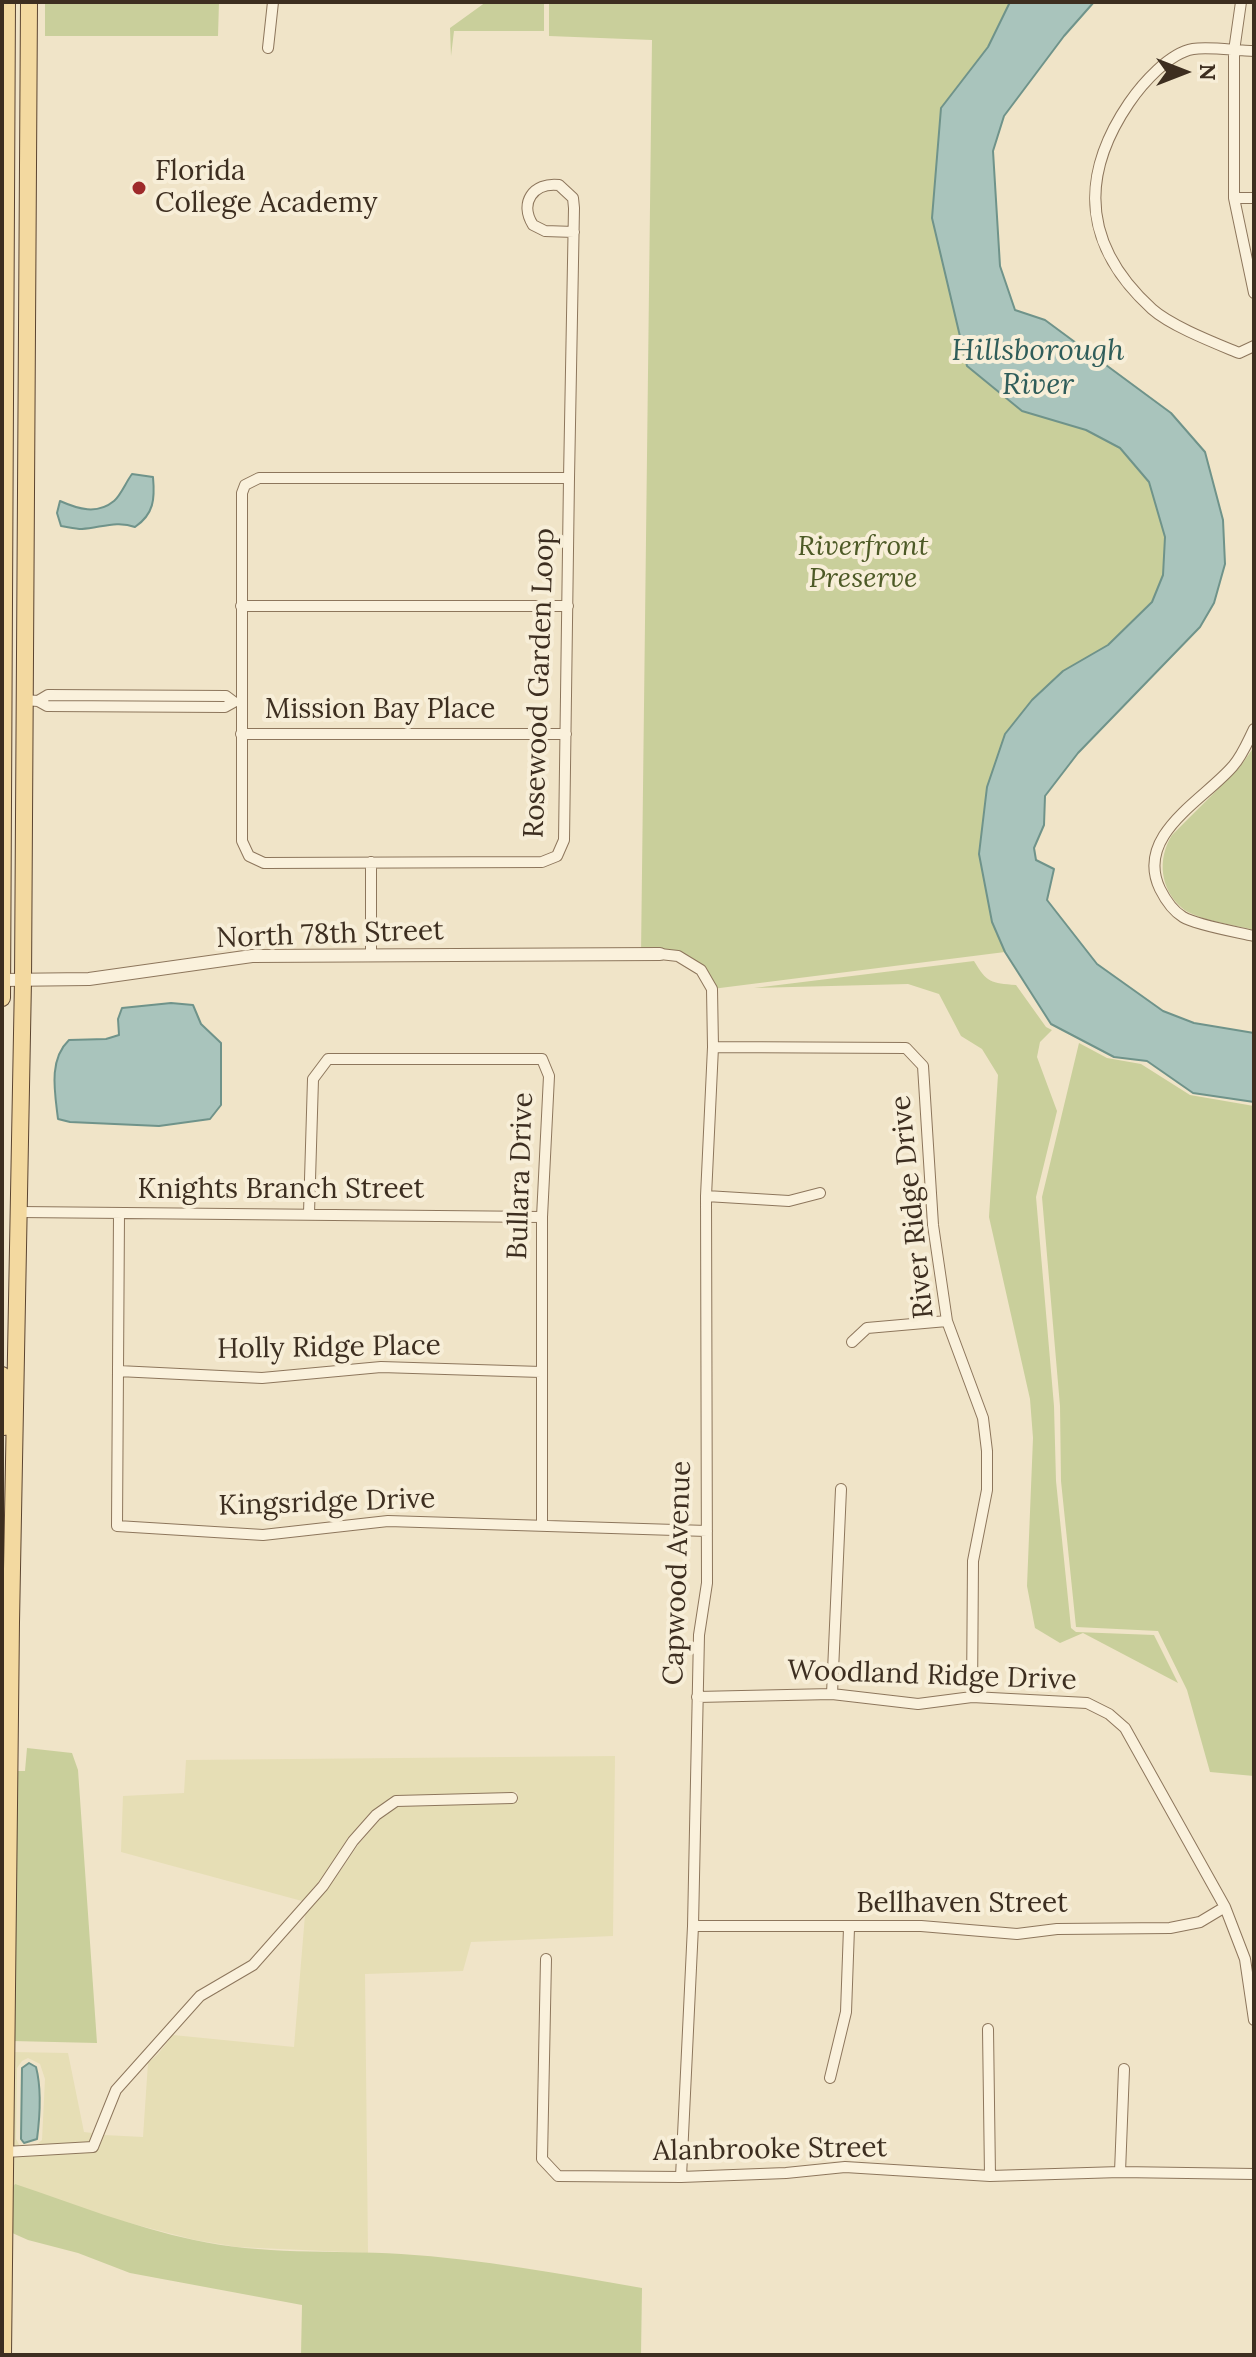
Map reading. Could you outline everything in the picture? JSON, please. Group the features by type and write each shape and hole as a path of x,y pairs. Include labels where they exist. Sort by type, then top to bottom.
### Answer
{"main road":[{"path":"2,998 7,2"},
{"path":"3,2355 6,1684 14,1488 31,701 27,291 29,2"},
{"path":"3,612 12,617 14,686 31,701"},
{"path":"2,1212 20,1212"},
{"path":"2,1375 5,1384 4,1451 14,1488"}],"street":[{"path":"268,48 273,2"},
{"path":"1241,2 1234,51 1234,198 1254,293"},
{"path":"1254,51 1192,49 1167,62 1140,87 1111,129 1100,158 1093,193 1100,237 1123,277 1154,311 1210,342 1239,353 1254,346"},
{"name":"Rosewood Garden Loop","path":"241,734 244,849 249,856 264,863 542,862 557,856 564,840 569,478 574,232 574,208 573,198 559,185 541,186 532,192 527,211 533,225 545,231 574,232"},
{"path":"1234,198 1254,198"},
{"path":"4,290 27,291"},
{"path":"241,734 237,702 242,493 251,480 569,478"},
{"path":"241,606 568,606"},
{"path":"31,701 47,706 157,701 225,707 237,702"},
{"path":"1254,729 1234,765 1177,818 1164,835 1155,856 1156,879 1165,899 1184,918 1254,936"},
{"name":"Mission Bay Place","path":"241,734 566,734"},
{"path":"371,862 371,955"},
{"name":"North 78th Street","path":"2,980 89,979 252,956 660,954"},
{"name":"Capwood Avenue","path":"660,954 678,956 701,970 712,989 713,1047 706,1196 707,1583 699,1635 693,1926 681,2177"},
{"name":"River Ridge Drive","path":"713,1047 906,1048 923,1066 933,1225 947,1321 983,1418 987,1451 987,1490 973,1561 972,1697"},
{"name":"Bullara Drive","path":"309,1213 313,1079 328,1059 542,1059 549,1076 542,1217 542,1526"},
{"path":"706,1196 789,1201 820,1193"},
{"name":"Knights Branch Street","path":"20,1212 542,1217"},
{"name":"Kingsridge Drive","path":"119,1214 117,1526 263,1535 388,1521 707,1531"},
{"path":"852,1342 867,1328 947,1321"},
{"name":"Holly Ridge Place","path":"118,1371 262,1378 381,1367 541,1372"},
{"path":"832,1694 841,1489"},
{"name":"Woodland Ridge Drive","path":"697,1697 832,1694 918,1704 972,1697 1087,1703 1109,1714 1125,1728 1225,1907 1245,1959 1254,2020"},
{"path":"5,2152 93,2147 116,2090 200,1996 253,1965 323,1886 353,1841 376,1815 396,1801 512,1798"},
{"name":"Bellhaven Street","path":"693,1926 921,1926 1017,1934 1057,1929 1170,1928 1200,1922 1225,1907"},
{"path":"830,2078 846,2012 849,1928"},
{"name":"Alanbrooke Street","path":"546,1959 542,2159 558,2176 681,2177 845,2167 990,2176 1120,2172 1254,2174"},
{"path":"988,2029 990,2176"},
{"path":"1120,2172 1124,2069"}],"shaded area":[{"path":"615,1756 613,1936 471,1942 463,1971 365,1974 368,2253 237,2247 195,2240 10,2192 11,2157 93,2152 99,2148 104,2135 143,2137 148,2063 173,2035 294,2047 305,1915 381,1818 398,1806 518,1802 517,1792 392,1797 372,1811 348,1838 302,1901 121,1852 123,1796 184,1793 186,1760"},
{"path":"12,2052 68,2053 84,2132 92,2133 89,2142 35,2146 42,2140 45,2079 40,2064 28,2058 17,2068 16,2139 20,2146 11,2146"}],"green space":[{"path":"45,2 219,2 218,36 45,36"},
{"path":"486,2 544,2 544,31 454,31 451,56 450,28"},
{"name":"Riverfront Preserve","path":"549,2 1010,2 988,47 941,108 932,218 1022,411 1086,430 1120,448 1149,482 1165,537 1163,575 1152,601 1108,645 1063,671 1032,700 1005,735 992,922 1005,952 712,989 698,970 682,960 641,954 652,40 549,36"},
{"path":"1254,747 1254,930 1206,919 1182,908 1165,883 1163,864 1172,835 1239,768"},
{"path":"974,961 990,980 1016,985 1046,1027 1052,1030 1040,1042 1037,1057 1057,1111 1036,1197 1054,1406 1056,1481 1071,1628 1076,1632 1154,1635 1178,1683 1083,1633 1060,1643 1035,1628 1027,1586 1033,1438 1030,1399 989,1217 998,1075 982,1049 961,1036 939,994 908,984 754,988"},
{"path":"1079,1043 1107,1058 1141,1064 1190,1095 1254,1106 1254,1776 1210,1772 1187,1690 1158,1631 1076,1627 1061,1481 1060,1406 1042,1197"},
{"path":"27,1748 72,1753 78,1770 97,2043 12,2041 15,1771 25,1771"},
{"path":"15,2184 149,2229 219,2245 461,2259 642,2288 641,2355 301,2355 302,2305 130,2273 10,2232 10,2192"}],"water":[{"name":"Hillsborough River","path":"1010,2 1094,2 1064,36 1004,116 993,151 1000,266 1015,310 1045,320 1171,413 1205,452 1223,520 1225,564 1214,603 1200,627 1078,753 1045,796 1044,825 1034,848 1036,860 1054,869 1047,900 1097,964 1163,1011 1194,1023 1254,1033 1254,1102 1193,1093 1147,1061 1114,1057 1051,1024 1005,952 992,922 979,854 987,787 1005,734 1032,700 1063,671 1108,645 1152,602 1163,575 1165,537 1149,482 1120,448 1086,430 1022,411 967,366 932,218 941,108 988,47"},
{"path":"132,474 153,477 154,485 150,511 135,527 115,524 82,529 61,526 57,513 60,501 81,508 101,508 117,498"},
{"path":"171,1003 193,1005 201,1024 221,1043 221,1105 210,1119 159,1126 58,1119 56,1067 62,1048 69,1040 106,1039 119,1035 118,1019 122,1008"},
{"path":"29,2063 36,2067 40,2112 37,2139 24,2143 21,2139 22,2068"}],"place":[{"name":"Florida College Academy","path":"139,188"}]}
